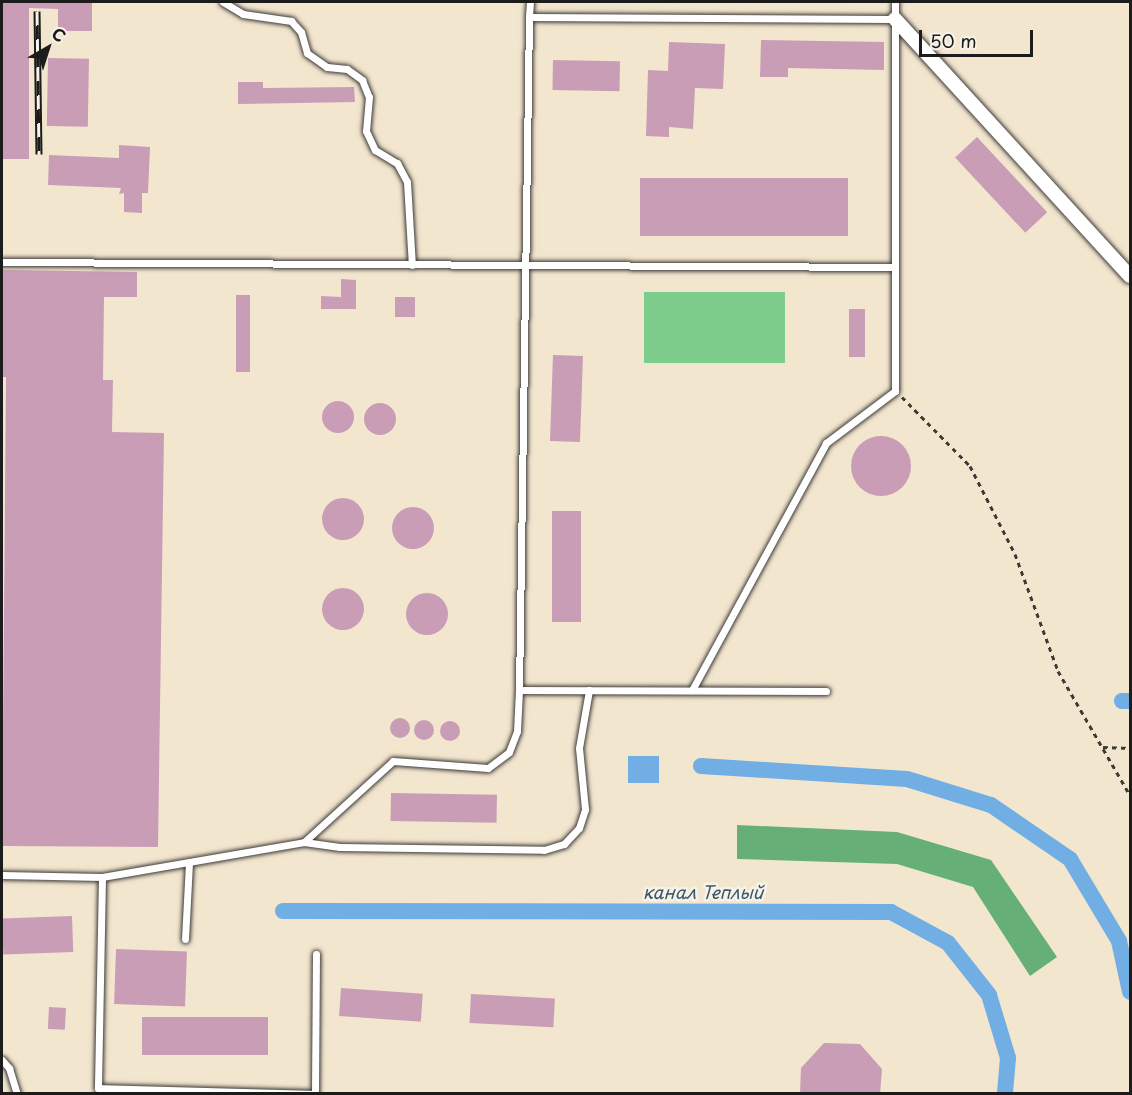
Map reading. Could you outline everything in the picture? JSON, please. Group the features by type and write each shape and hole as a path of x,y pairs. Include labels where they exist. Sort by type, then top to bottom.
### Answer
{"street":[{"path":"895,19 1131,276"}],"lane":[{"path":"223,2 243,14 291,21 301,32 307,53 327,67 347,69 362,80 369,97 366,131 375,150 398,163 407,182 412,265"},
{"path":"304,842 393,761 488,768 509,752 517,731 530,2"},
{"path":"692,690 826,443 895,391 895,2"},
{"path":"529,17 895,19"},
{"path":"2,262 895,267"},
{"path":"519,690 826,691"},
{"path":"2,875 102,877 304,842 340,847 544,850 564,844 579,828 585,808 579,748 589,690"},
{"path":"184,939 189,862"},
{"path":"102,877 98,1088 314,1094 316,954"},
{"path":"2,1060 9,1068 17,1094"}],"path":[{"path":"895,391 970,466 1015,554 1058,671 1131,795"},
{"path":"1103,747 1131,748"}],"green space":[{"path":"644,292 785,292 785,363 644,363"},
{"path":"737,825 897,832 991,860 1057,957 1030,976 973,887 897,864 737,859"}],"water":[{"path":"628,756 659,756 659,783 628,783"}],"building":[{"path":"2,2 92,2 92,31 58,31 58,9 29,8 29,159 2,159"},
{"path":"761,40 884,42 884,70 788,68 788,77 760,77"},
{"path":"669,42 725,44 723,89 695,88 693,129 669,127 669,137 646,136 648,70 668,71"},
{"path":"48,58 89,59 88,127 47,126"},
{"path":"553,60 620,61 619,91 552,90"},
{"path":"238,82 263,82 263,88 354,87 355,102 238,104"},
{"path":"977,137 1047,212 1025,233 955,157"},
{"path":"119,145 150,147 148,193 142,193 142,213 124,212 124,193 119,194 121,188 48,185 49,155 119,158"},
{"path":"640,178 848,178 848,236 640,236"},
{"path":"2,270 137,272 137,297 104,297 103,380 113,380 112,432 164,433 158,847 2,846 6,377 2,377"},
{"path":"341,279 356,280 356,309 321,309 321,296 341,297"},
{"path":"236,295 250,295 250,372 236,372"},
{"path":"395,297 415,297 415,317 395,317"},
{"path":"849,309 865,309 865,357 849,357"},
{"path":"553,355 583,356 580,442 550,441"},
{"path":"338,401 350,405 354,417 350,429 338,433 326,429 322,417 326,405"},
{"path":"380,403 392,407 396,419 392,431 380,435 368,431 364,419 368,407"},
{"path":"875,436 887,436 903,444 909,454 911,466 909,478 903,488 887,496 875,496 859,488 851,472 851,460 859,444"},
{"path":"343,498 358,504 364,519 358,534 343,540 328,534 322,519 328,504"},
{"path":"413,507 428,513 434,528 428,543 413,549 398,543 392,528 398,513"},
{"path":"552,511 581,511 581,622 552,622"},
{"path":"343,588 358,594 364,609 358,624 343,630 328,624 322,609 328,594"},
{"path":"427,593 442,599 448,614 442,629 427,635 412,629 406,614 412,599"},
{"path":"400,718 407,721 410,728 407,735 400,738 393,735 390,728 393,721"},
{"path":"424,720 431,723 434,730 431,737 424,740 417,737 414,730 417,723"},
{"path":"450,721 457,724 460,731 457,738 450,741 443,738 440,731 443,724"},
{"path":"391,793 497,795 496,823 391,821"},
{"path":"72,916 73,952 3,954 2,918"},
{"path":"116,949 187,951 185,1006 114,1004"},
{"path":"341,988 423,994 421,1022 339,1016"},
{"path":"471,994 555,998 553,1027 469,1023"},
{"path":"49,1007 66,1008 65,1030 48,1029"},
{"path":"142,1017 268,1017 268,1055 142,1055"},
{"path":"824,1043 860,1044 882,1069 880,1094 800,1094 801,1068"}],"waterway":[{"path":"1122,701 1130,701"},
{"name":"канал Теплый","path":"701,766 907,779 991,805 1070,859 1119,941 1130,992"},
{"name":"канал Теплый","path":"283,911 891,912 948,943 989,995 1008,1058 1005,1094"}],"railway":[{"path":"37,11 39,154"}]}
